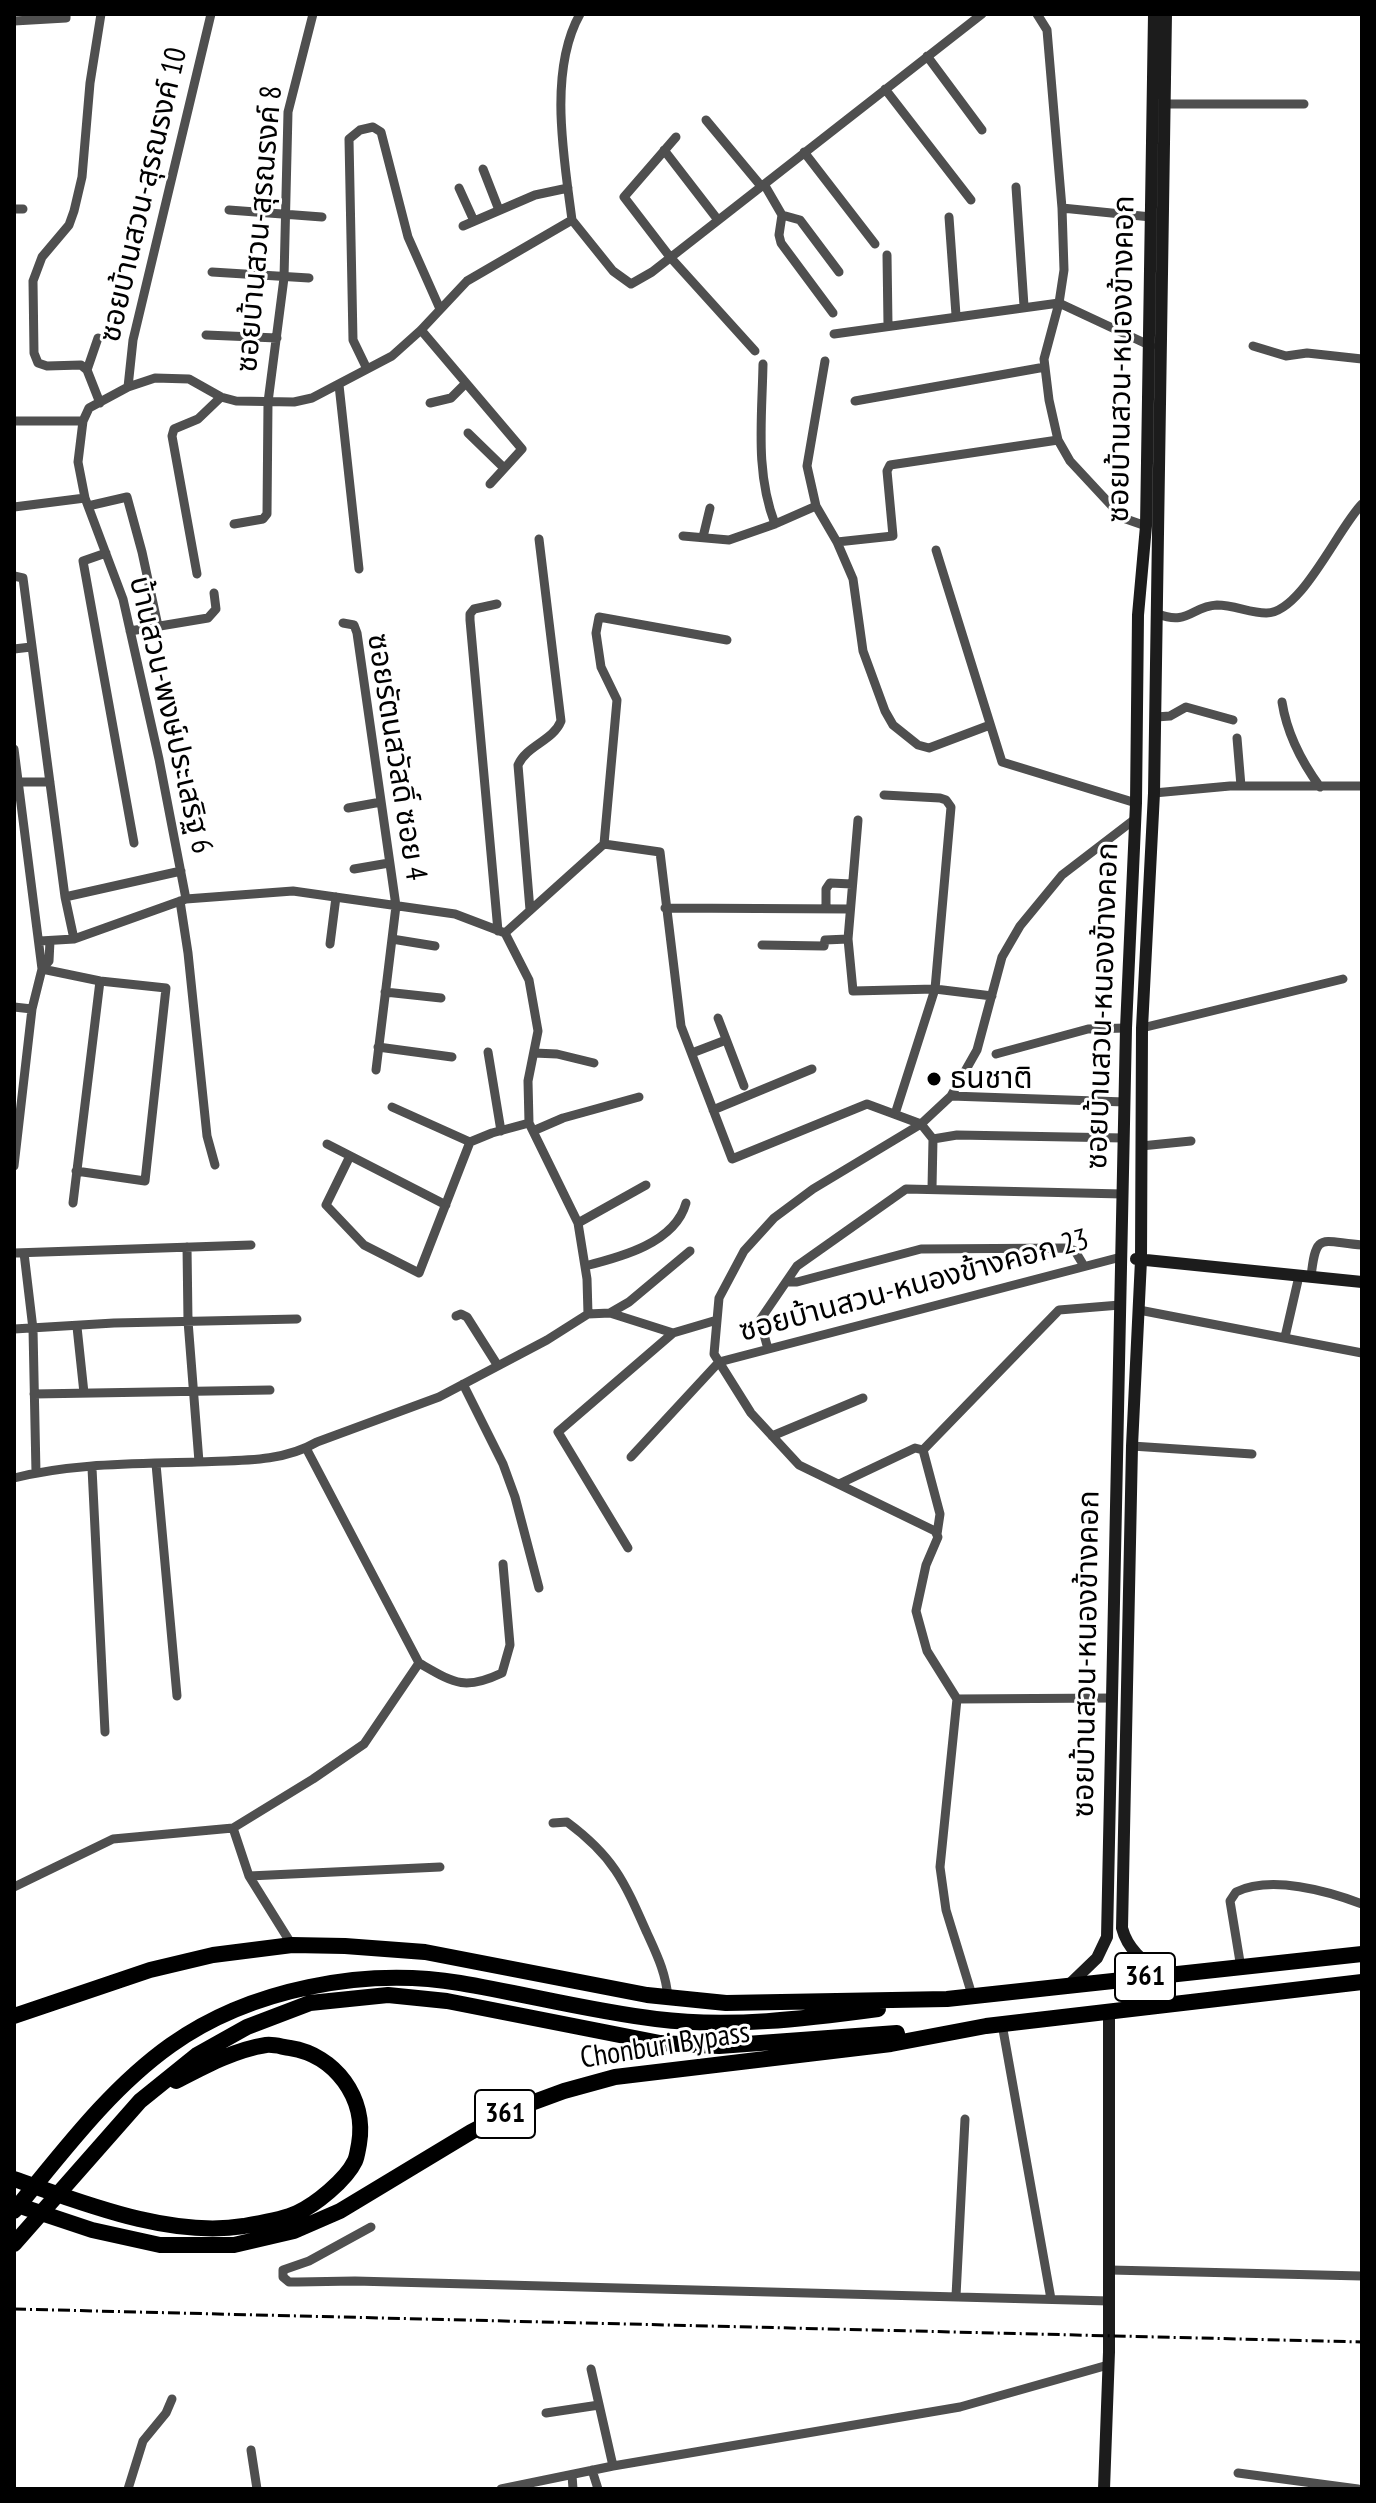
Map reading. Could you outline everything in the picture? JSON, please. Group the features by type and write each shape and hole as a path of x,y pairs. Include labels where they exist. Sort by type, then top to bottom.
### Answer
{"highway":[{"name":"Chonburi Bypass","path":"14,2016 150,1970 213,1955 292,1945 425,1952 668,1998 726,2003 947,1999 1362,1954"},
{"path":"14,2211 77,2135 124,2085 172,2044 234,2010 305,1986 379,1979 456,1982 609,2012 704,2023 794,2020 947,1999"},
{"name":"Chonburi Bypass","path":"14,2204 92,2230 160,2245 234,2245 294,2231 340,2211 515,2109 615,2077 891,2044 994,2025 1362,1982"},
{"path":"14,2244 140,2101 197,2055 247,2027 310,2003 388,1995 447,2001 675,2044 719,2046 994,2025"},
{"path":"14,2179 135,2218 187,2227 241,2226 297,2213 333,2189 355,2161 362,2126 354,2094 335,2068 307,2050 269,2044 232,2054 140,2101"}],"main road":[{"name":"ซอยบ้านสวน-หนองข้างคอก","path":"1154,14 1151,217 1156,347 1158,614 1154,793 1142,1028 1141,1260 1132,1446 1122,1928 1125,1939 1138,1957 1164,1976"},
{"name":"ซอยบ้านสวน-หนองข้างคอก","path":"1069,1985 1097,1958 1107,1937 1126,1028 1136,803 1138,615 1156,347 1166,14"},
{"path":"1136,701 1155,710"},
{"path":"1121,1257 1362,1282"},
{"path":"1104,2489 1110,2270 1109,2011"}],"street":[{"path":"14,21 66,18 66,14"},
{"path":"100,403 87,370 81,365 47,366 38,363 34,353 32,296 33,281 42,257 72,219 82,177 90,83 101,14"},
{"name":"ซอยบ้านสวน-สุรณรงค์ 10","path":"128,387 133,340 211,14"},
{"name":"ซอยบ้านสวน-สุรณรงค์ 8","path":"234,524 263,519 267,514 268,402 284,278 288,112 313,14"},
{"path":"580,14 561,79 572,220 613,271 631,284 982,14"},
{"path":"1037,14 1047,30 1064,270 1044,359 1049,400 1058,440 1079,472 1123,518 1146,526"},
{"path":"927,56 982,130"},
{"path":"885,89 971,200"},
{"path":"1164,104 1304,104"},
{"path":"706,120 763,185 782,215 781,243 833,313"},
{"path":"367,369 353,340 349,139 360,130 373,127 381,132 408,237 440,309"},
{"path":"676,137 624,197 670,257 755,351"},
{"path":"664,150 718,220"},
{"path":"804,152 875,244"},
{"path":"483,169 499,210"},
{"path":"1016,187 1024,306"},
{"path":"459,188 474,221"},
{"path":"463,226 535,195 568,188"},
{"path":"1062,208 1151,217"},
{"path":"229,210 322,217"},
{"path":"782,215 800,220 839,272"},
{"path":"949,217 956,315"},
{"path":"14,421 83,421 89,408 128,387 155,378 189,379 221,397 236,401 294,402 339,385 392,356 467,281 572,220"},
{"path":"887,255 888,325"},
{"path":"212,272 309,278"},
{"path":"834,334 1059,303 1156,347"},
{"path":"421,330 522,449 490,484"},
{"path":"206,335 277,338"},
{"path":"87,370 98,338"},
{"path":"1253,346 1286,356 1307,353 1362,359"},
{"path":"825,361 807,466 816,506 837,542 853,579 863,651 885,711 893,725 918,745 929,748 990,725"},
{"path":"763,364 761,474 775,524"},
{"path":"855,401 1045,367"},
{"path":"430,403 451,398 466,383"},
{"path":"339,385 359,569"},
{"path":"197,574 172,436 174,429 198,419 221,397"},
{"name":"บ้านสวน-พงษ์ประเสริฐ 6","path":"83,421 78,462 86,502 123,599 181,871 207,1136 215,1165"},
{"path":"468,433 504,468"},
{"path":"837,542 893,536 887,471 890,465 1058,440"},
{"path":"14,507 127,497 158,626"},
{"path":"1158,614 1169,618 1187,617 1214,605 1267,614 1281,610 1302,591 1343,527 1362,504"},
{"path":"683,536 729,540 816,506"},
{"path":"703,537 710,508"},
{"path":"530,910 518,765 531,749 556,731 561,721 539,539"},
{"path":"936,550 999,756 1005,763 1136,803"},
{"path":"106,553 83,561 134,843"},
{"path":"14,576 23,578 65,897 74,939"},
{"path":"130,631 208,618 216,609 214,593"},
{"path":"497,604 474,609 470,614 472,661 501,932 529,980 538,1031 528,1081 531,1127 578,1223 588,1314"},
{"path":"501,932 604,844 617,700 601,667 596,633 599,617 602,615 727,640"},
{"name":"ซอยรัตนสวัสดิ์ ซอย 4","path":"343,623 354,625 357,633 396,906 376,1070"},
{"path":"14,649 31,647"},
{"path":"1282,702 1291,737 1305,767 1320,787"},
{"path":"1155,710 1170,716 1186,707 1233,720"},
{"path":"1237,738 1241,786"},
{"path":"14,749 45,941 38,960 42,969 32,1009 14,1166"},
{"path":"18,782 50,782"},
{"path":"1154,793 1241,786 1362,786"},
{"path":"884,795 940,798 949,802 951,807 935,989 895,1114"},
{"path":"348,808 381,802"},
{"path":"933,1531 799,1465 772,1436 751,1413 714,1354 719,1298 744,1251 774,1218 813,1189 921,1124 951,1096 977,1050 1002,957 1020,926 1062,875 1135,819"},
{"path":"858,820 848,939 853,991 935,989 992,996"},
{"path":"604,844 660,852 681,1026 732,1159 867,1104 921,1124 933,1139 932,1188"},
{"path":"354,869 389,863"},
{"path":"65,897 181,871"},
{"path":"826,909 826,889 830,883 852,884"},
{"path":"45,941 74,939 183,900 293,891 455,914 501,932"},
{"path":"330,944 336,897"},
{"path":"665,908 850,909"},
{"path":"392,939 435,946"},
{"path":"762,945 824,946 825,940 848,939"},
{"path":"42,969 100,981 166,988 145,1181 76,1171"},
{"path":"1142,1028 1343,979"},
{"path":"73,1203 100,981"},
{"path":"385,992 441,998"},
{"path":"14,1007 32,1009"},
{"path":"718,1018 744,1086"},
{"path":"996,1054 1088,1029 1126,1028"},
{"path":"692,1053 726,1040"},
{"path":"378,1047 452,1057"},
{"path":"488,1052 501,1131"},
{"path":"534,1053 557,1054 594,1063"},
{"path":"713,1110 812,1069"},
{"path":"951,1096 1125,1102"},
{"path":"392,1107 470,1142 501,1131 531,1127 639,1097"},
{"path":"933,1139 957,1135 1124,1138"},
{"path":"1141,1146 1191,1141"},
{"path":"350,1156 326,1205 364,1245 419,1273 470,1142"},
{"path":"327,1144 446,1205"},
{"path":"578,1223 646,1185"},
{"path":"768,1349 760,1320 797,1266 906,1189 1123,1194"},
{"path":"585,1266 616,1258 659,1237 683,1215 686,1203"},
{"path":"1285,1337 1319,1243 1328,1241 1362,1245"},
{"path":"36,1473 33,1329 19,1253 251,1245"},
{"path":"187,1247 188,1321 199,1462"},
{"path":"786,1282 797,1282 921,1249 1068,1248 1075,1251 1084,1266"},
{"path":"610,1313 629,1302 690,1251"},
{"name":"ซอยบ้านสวน-หนองข้างคอก 23","path":"719,1362 1121,1257"},
{"path":"923,1450 1059,1310 1120,1305"},
{"path":"1139,1310 1362,1353"},
{"path":"14,1478 92,1468 261,1459 300,1452 317,1442 439,1397 547,1340 588,1314 610,1313 673,1333"},
{"path":"456,1316 461,1314 467,1317 498,1366"},
{"path":"14,1329 297,1319"},
{"path":"628,1548 558,1432 673,1333 717,1320"},
{"path":"77,1327 84,1393"},
{"path":"631,1457 719,1362"},
{"path":"463,1384 511,1486 539,1588"},
{"path":"34,1394 270,1390"},
{"path":"772,1436 863,1398"},
{"path":"1132,1446 1252,1454"},
{"path":"306,1448 419,1663 452,1682 481,1683 502,1673 510,1645 503,1564"},
{"path":"839,1484 915,1448 923,1450"},
{"path":"923,1450 940,1514 933,1531 937,1545 926,1565 916,1611 927,1651 957,1699 940,1867 946,1910 972,1995"},
{"path":"156,1464 177,1696"},
{"path":"92,1468 105,1732"},
{"path":"14,1887 113,1839 233,1828 364,1744 419,1663"},
{"path":"957,1699 1112,1698"},
{"path":"553,1823 567,1822 594,1844 615,1867 634,1898 659,1957 668,1998"},
{"path":"233,1828 249,1876 292,1945"},
{"path":"249,1876 440,1867"},
{"path":"1241,1968 1230,1901 1236,1892 1264,1885 1328,1891 1362,1904"},
{"path":"994,2025 1051,2299"},
{"path":"956,2296 965,2119"},
{"path":"371,2227 309,2261 283,2270 283,2277 289,2282 355,2281 1109,2301"},
{"path":"1110,2270 1362,2276"},
{"path":"501,2489 613,2466 960,2407 1108,2365"},
{"path":"591,2369 613,2466"},
{"path":"128,2489 143,2441 166,2413 172,2399"},
{"path":"546,2413 599,2405"},
{"path":"251,2450 257,2489"},
{"path":"592,2470 598,2489"},
{"path":"1238,2473 1358,2489 1362,2479"},
{"path":"572,2475 573,2489"}],"railway":[{"path":"14,2309 1362,2342"}],"place":[{"name":"ธนชาติ","path":"934,1079"}]}
